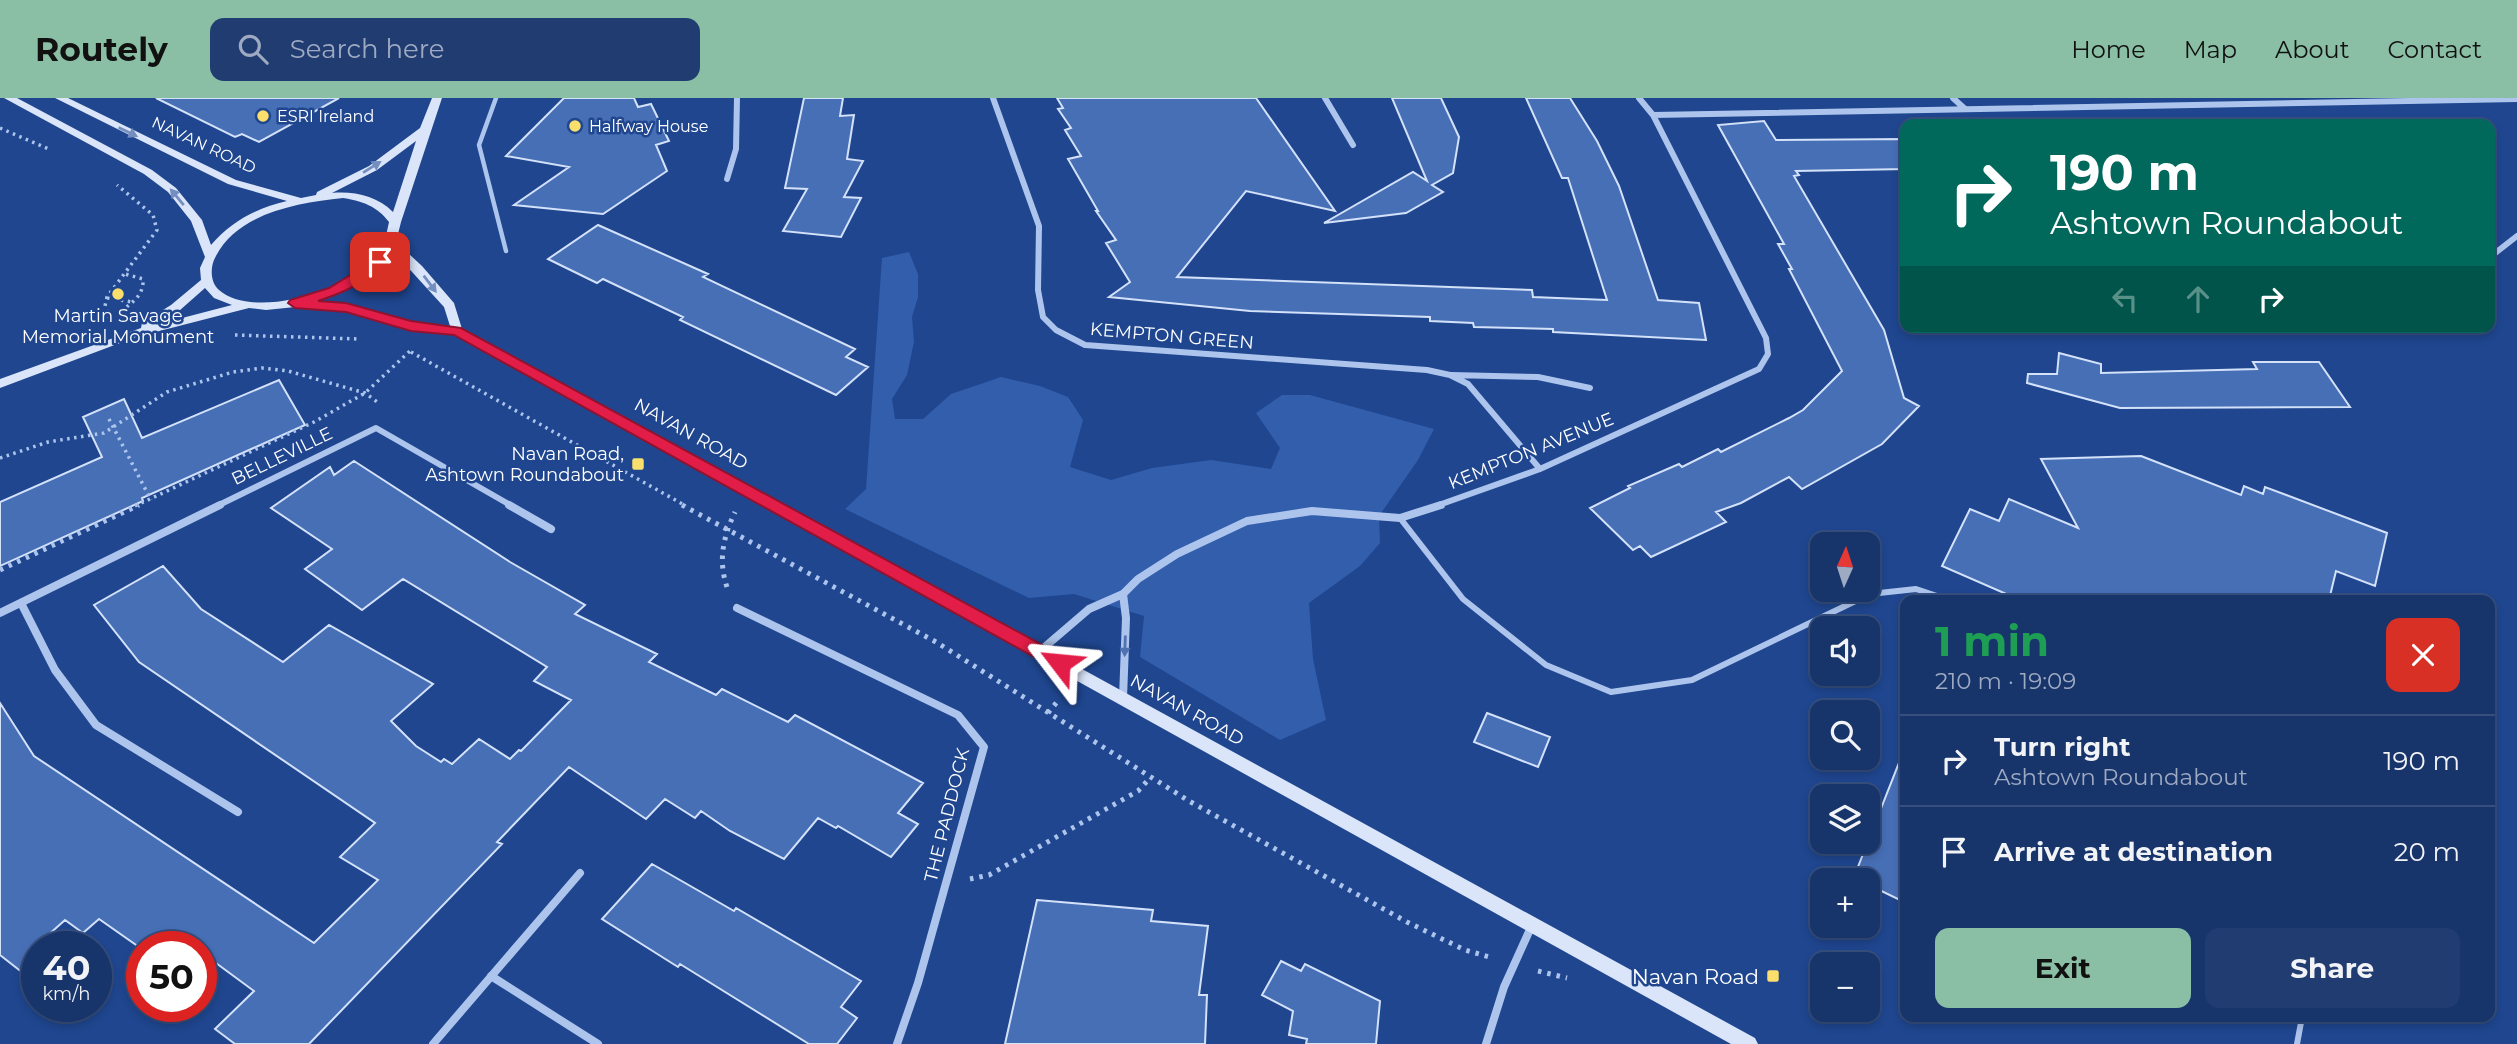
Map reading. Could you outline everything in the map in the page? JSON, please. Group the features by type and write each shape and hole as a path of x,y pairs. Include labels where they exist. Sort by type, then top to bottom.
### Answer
{"main road":[{"path":"9,98 148,172 172,190 196,220 209,256"},
{"name":"NAVAN ROAD","path":"60,98 232,182 298,200"},
{"path":"0,384 133,334 249,306 295,303 334,291 362,276 380,262 392,244 395,222 437,98"},
{"path":"316,197 373,167 424,130"},
{"path":"249,306 222,298 206,281 205,270 209,256 231,232 246,221 298,200 343,195 375,201 386,208 395,222"},
{"path":"392,244 450,306 457,331"},
{"path":"133,334 175,308 206,281"},
{"name":"NAVAN ROAD","path":"295,303 346,307 411,326 457,331 1749,1044"}],"street":[{"path":"727,179 736,159 737,98"},
{"name":"KEMPTON GREEN","path":"993,98 1040,226 1038,290 1043,317 1056,330 1085,345 1427,370 1450,375 1522,373 1562,379 1590,388"},
{"path":"1325,98 1353,145"},
{"name":"KEMPTON AVENUE","path":"1040,651 1089,609 1123,594 1138,579 1177,554 1247,521 1312,511 1400,517 1540,469 1759,369 1768,354 1766,338 1653,115 1639,98"},
{"path":"1953,98 1964,108"},
{"path":"2278,98 2286,104"},
{"path":"1653,115 2517,99"},
{"path":"2495,253 2517,236"},
{"name":"KEMPTON GREEN","path":"1450,375 1468,384 1540,469"},
{"path":"376,428 551,529"},
{"name":"BELLEVILLE","path":"0,612 376,428"},
{"path":"1123,594 1126,618 1123,698"},
{"path":"21,603 55,670 96,724 238,812"},
{"name":"THE PADDOCK","path":"737,608 958,715 984,747 918,984 897,1044"},
{"path":"433,1044 580,873"},
{"path":"1486,1044 1514,965 1532,925"},
{"path":"491,976 598,1044"}],"lane":[{"path":"496,98 479,145 506,251"},
{"path":"1400,517 1463,599 1546,665 1611,692 1692,680 1870,594 1916,589 1934,595"},
{"path":"2297,1044 2301,1022"}],"path":[{"path":"0,128 61,154"},
{"path":"107,178 153,215 157,230 124,274 107,298 109,317 133,302 144,290 143,279 124,274"},
{"path":"107,298 133,302"},
{"path":"228,335 366,339"},
{"path":"403,348 936,642 1150,778 1407,922 1465,950 1575,980"},
{"path":"0,570 286,437 365,393 397,360 410,351"},
{"path":"0,458 48,442 95,436 114,428 143,405 167,393 242,371 262,368 288,370 365,393 382,406 376,428"},
{"path":"109,419 150,500"},
{"path":"737,608 720,572 727,528 747,490"},
{"path":"1048,713 1058,702"},
{"path":"946,885 989,875 1138,791 1150,778"}],"shaded area":[{"path":"909,252 918,274 918,297 912,317 914,342 907,375 892,399 895,419 923,419 951,394 1001,377 1040,386 1068,397 1083,420 1070,467 1111,480 1152,468 1211,460 1271,469 1280,448 1256,413 1282,395 1310,395 1434,429 1418,460 1379,516 1380,543 1360,566 1309,603 1313,659 1326,720 1280,740 1140,657 1144,616 1074,594 1029,598 845,509 866,489 882,258"}],"building":[{"path":"156,98 339,98 259,142 242,134 235,137"},
{"name":"Halfway House","path":"564,98 634,98 638,107 651,104 669,141 656,145 667,171 603,214 514,205 569,167 506,156"},
{"path":"804,98 843,98 840,116 854,115 847,159 863,161 844,197 861,198 841,237 783,231 807,189 785,188"},
{"path":"1057,98 1256,98 1335,211 1246,191 1177,277 1532,290 1533,297 1607,300 1568,178 1562,178 1526,98 1570,98 1597,141 1619,186 1658,300 1699,303 1706,340 1553,332 1553,329 1474,327 1473,323 1430,321 1430,317 1250,311 1109,297 1130,282 1106,243 1116,240 1096,211 1068,159 1081,156 1065,130 1071,128 1058,109 1063,108"},
{"path":"1392,98 1441,98 1459,137 1453,173 1432,185 1443,192 1406,213 1324,223 1413,172 1427,181"},
{"path":"1764,121 1776,140 1900,139 1900,169 1796,171 1799,175 1794,176 1884,330 1904,398 1919,406 1882,444 1802,489 1789,477 1741,503 1716,512 1726,522 1651,557 1640,546 1633,550 1590,508 1630,488 1628,486 1679,464 1682,467 1718,449 1721,452 1789,418 1803,410 1842,371 1778,244 1784,244 1718,125"},
{"path":"598,225 708,274 703,277 855,349 846,357 868,367 836,395 680,320 683,317 603,279 597,283 548,259"},
{"path":"2059,353 2101,364 2101,373 2257,369 2253,362 2319,362 2350,407 2120,408 2027,383 2028,374 2057,374"},
{"path":"279,380 305,425 142,498 143,501 0,566 0,502 102,457 83,417 124,399 142,438"},
{"path":"2141,456 2241,495 2244,486 2263,494 2265,487 2387,533 2375,586 2336,571 2330,595 2009,595 1942,566 1970,509 1999,521 2009,499 2078,528 2041,459"},
{"path":"354,461 510,562 585,605 575,614 657,654 649,662 716,695 722,689 788,722 795,715 923,783 898,813 918,824 891,857 838,826 836,828 818,818 784,859 730,831 701,811 695,818 665,799 646,819 569,767 497,842 502,844 309,1044 235,1044 215,1029 254,991 217,964 217,931 126,931 126,938 99,919 85,931 80,931 65,920 53,931 21,931 21,971 0,955 0,703 34,756 314,943 378,880 340,857 375,823 139,662 94,605 163,566 201,609 283,662 329,625 433,684 391,721 416,746 441,762 444,759 452,764 479,739 510,759 571,700 534,681 547,667 403,579 362,610 305,569 332,549 271,508 330,467 334,475"},
{"path":"1487,713 1550,737 1538,767 1474,742"},
{"path":"1900,760 1900,900 1880,890 1880,868 1858,868 1863,854 1880,854 1880,811"},
{"path":"652,864 734,911 736,908 861,981 841,1007 857,1018 837,1044 809,1044 602,919"},
{"path":"1037,900 1153,910 1151,921 1208,926 1199,995 1207,995 1205,1044 1005,1044"},
{"path":"1281,961 1301,971 1305,964 1380,1001 1376,1044 1306,1044 1307,1039 1289,1035 1293,1011 1262,995"}],"place":[{"name":"ESRI Ireland","path":"263,116"},
{"name":"Halfway House","path":"575,126"},
{"name":"Martin Savage Memorial Monument","path":"118,294"},
{"name":"Navan Road, Ashtown Roundabout","path":"638,464"},
{"name":"Navan Road","path":"1773,976"}],"route":[{"path":"380,262 362,276 334,291 295,303 346,307 411,326 457,331 1060,663"}]}
